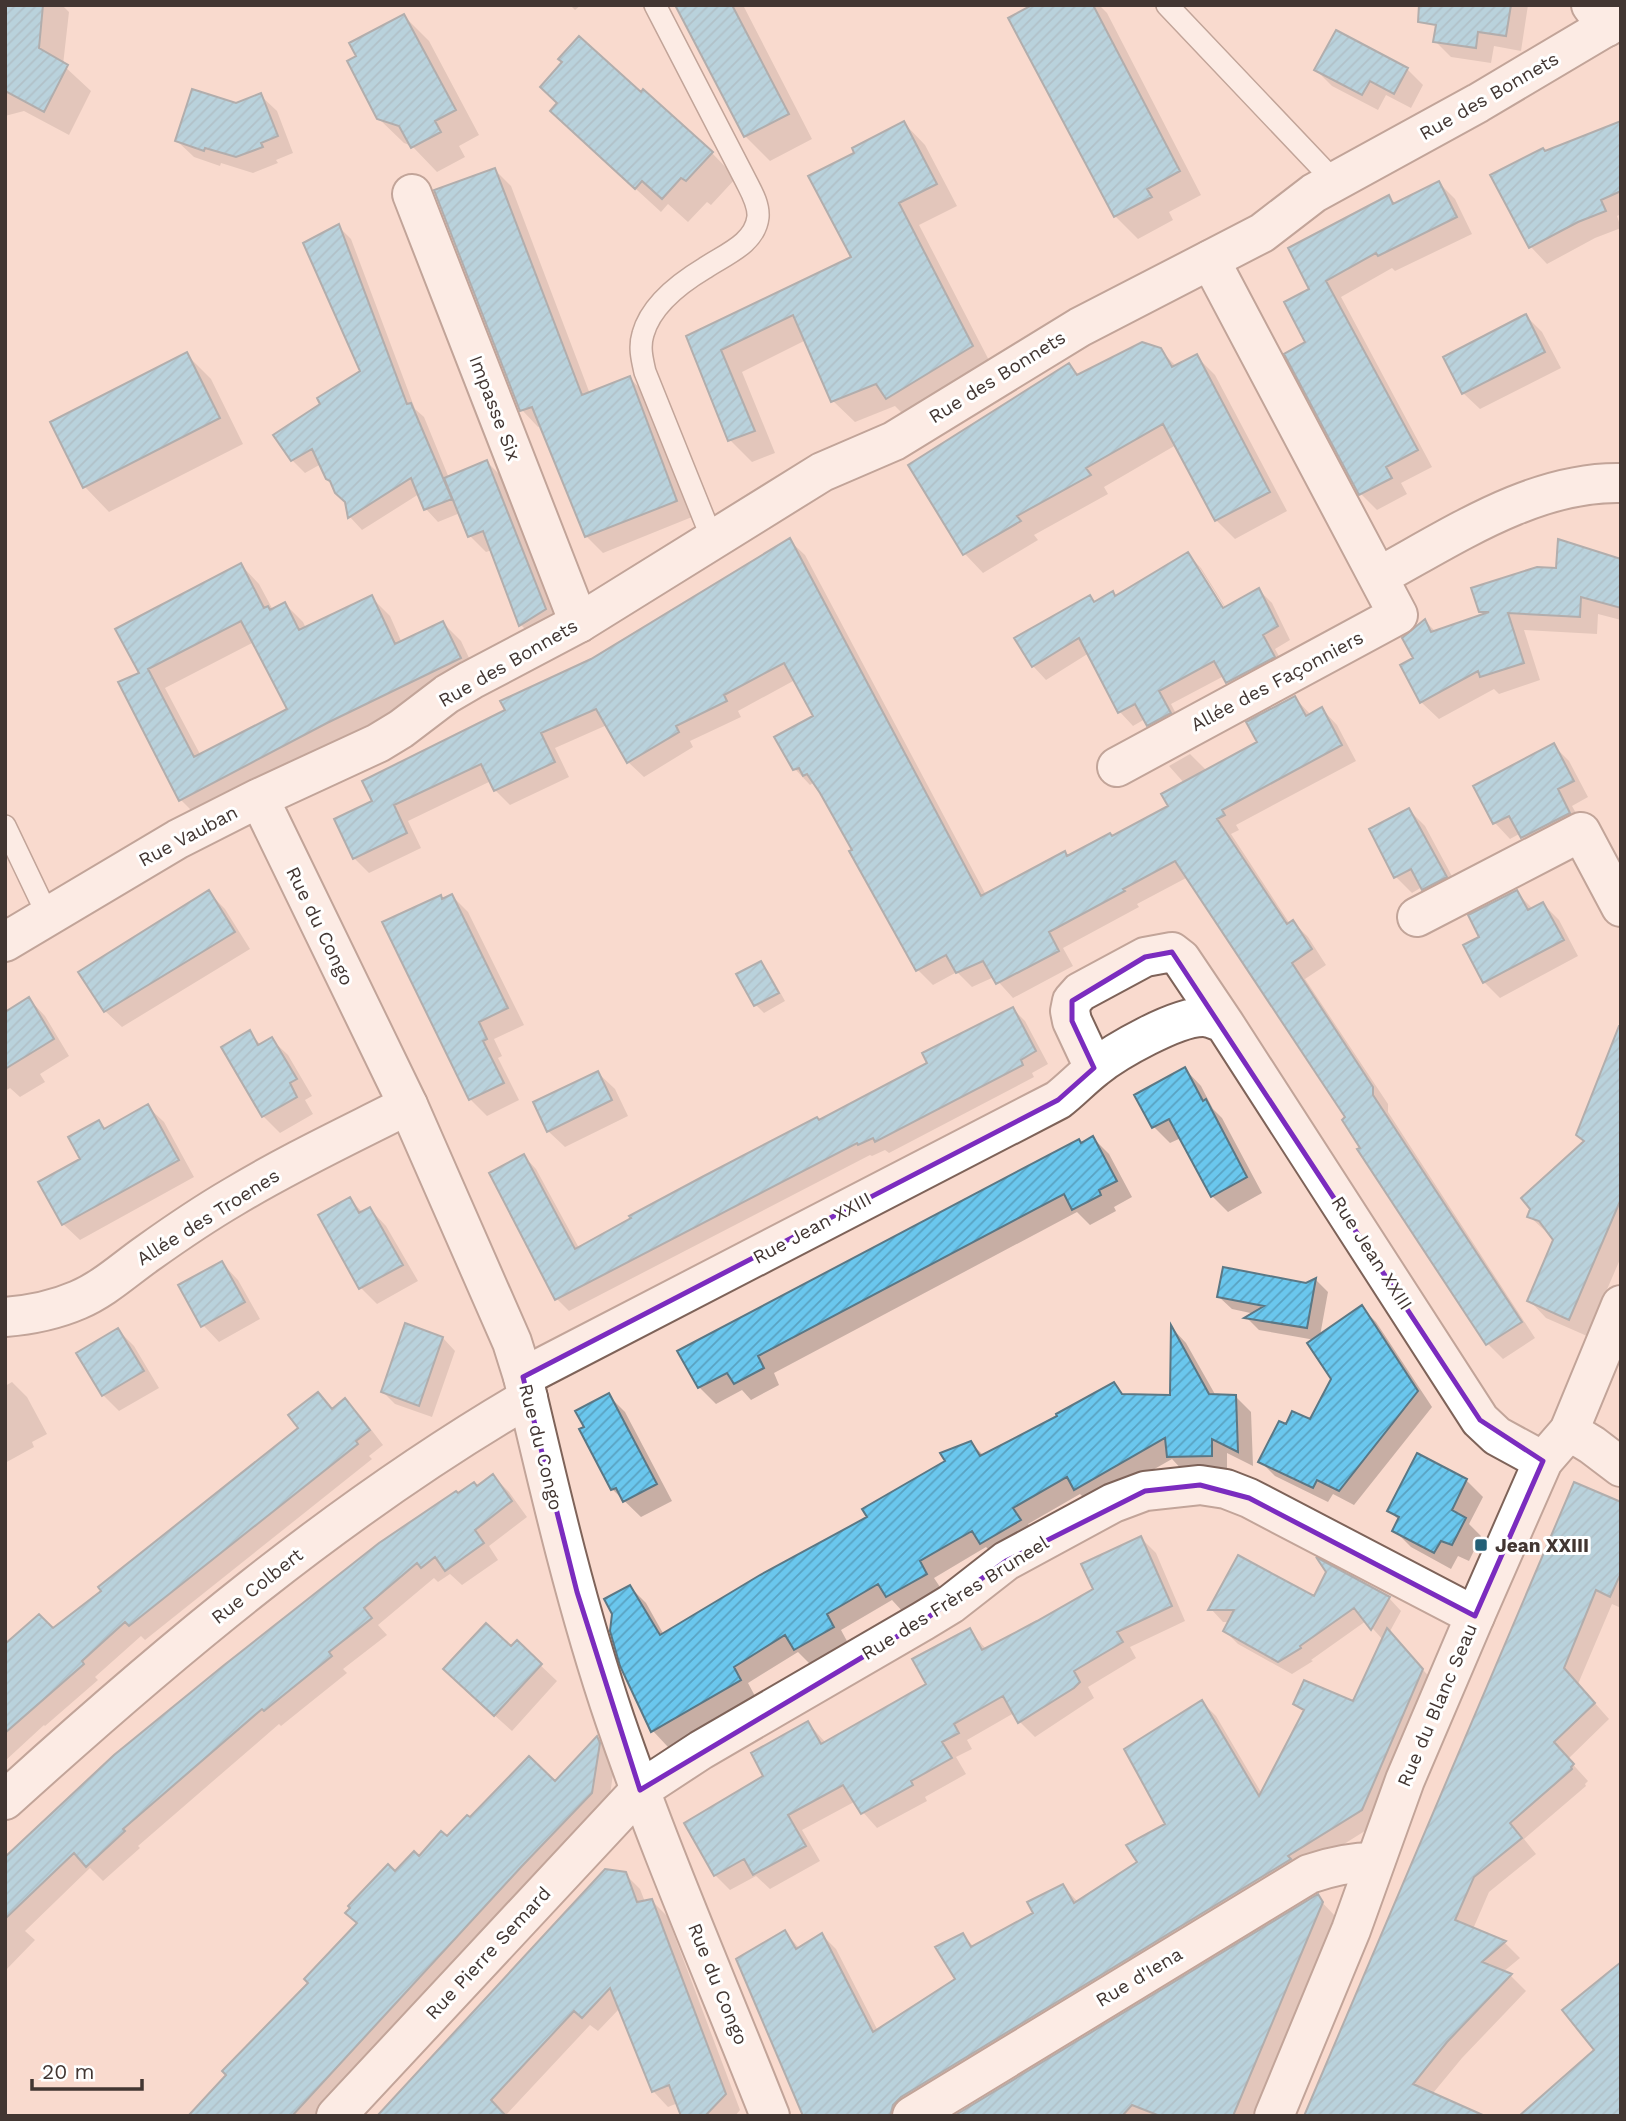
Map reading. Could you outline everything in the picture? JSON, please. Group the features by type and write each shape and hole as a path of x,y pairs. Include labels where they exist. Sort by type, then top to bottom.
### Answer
{"street":[{"name":"Rue des Bonnets","path":"378,743 447,694 579,623 822,472 894,441 1080,327 1262,233 1298,204 1478,103 1606,17"},
{"name":"Impasse Six","path":"412,194 579,623"},
{"name":"Allée des Façonniers","path":"1117,767 1398,615 1210,260"},
{"path":"1378,577 1531,499 1586,485 1621,483"},
{"name":"Rue Vauban","path":"5,942 178,839 378,743"},
{"name":"Rue du Congo","path":"259,798 408,1105 512,1342 580,1605 615,1718 640,1790 771,2116"},
{"path":"1417,917 1581,832 1621,907"},
{"name":"Rue Jean XXIII","path":"1094,1068 1072,1021 1072,1001 1080,992 1145,957 1172,952 1181,959 1224,1023 1480,1420 1497,1436 1543,1461"},
{"name":"Rue Jean XXIII","path":"526,1388 1058,1100 1111,1056 1180,1022 1205,1017 1224,1023"},
{"name":"Allée des Troenes","path":"5,1317 58,1308 79,1300 234,1196 408,1105"},
{"name":"Rue du Blanc Seau","path":"1274,2116 1352,1930 1405,1780 1475,1616 1543,1461 1569,1431 1621,1305"},
{"name":"Rue Colbert","path":"5,1800 156,1667 356,1509 526,1388"},
{"path":"1569,1431 1621,1468"},
{"name":"Rue des Frères Bruneel","path":"640,1790 701,1750 923,1622 1006,1561 1113,1503 1145,1491 1200,1485 1238,1493 1475,1616"},
{"name":"Rue Pierre Semard","path":"336,2116 640,1790"},
{"name":"Rue d'Iena","path":"912,2116 1309,1874 1336,1865 1375,1862"}],"lane":[{"path":"655,5 746,181 755,200 758,217 744,243 681,284 663,301 649,318 642,335 641,354 645,372 713,541"},
{"path":"1167,5 1335,182"},
{"path":"5,826 48,916"}],"highlighted area":[{"path":"1172,952 1480,1420 1543,1461 1475,1616 1249,1498 1200,1485 1145,1491 1006,1561 923,1621 640,1790 577,1592 523,1377 1058,1100 1094,1068 1072,1021 1072,1001 1145,957"}],"building":[{"path":"5,5 43,5 39,48 68,65 44,112 5,91"},
{"path":"675,5 732,5 789,114 744,137"},
{"path":"1032,5 1093,5 1180,171 1147,189 1152,197 1114,217 1008,18"},
{"path":"1419,5 1511,5 1506,36 1478,32 1476,48 1433,42 1436,25 1418,22"},
{"path":"404,14 456,110 435,121 441,132 411,148 399,126 377,119 347,61 356,56 349,43"},
{"path":"1336,30 1408,68 1394,94 1370,81 1362,95 1314,70"},
{"path":"579,36 713,152 686,181 681,178 662,199 642,181 635,189 550,111 557,103 540,87 562,62 558,59"},
{"path":"192,89 236,103 261,93 278,136 261,143 263,147 236,157 205,148 204,151 175,141"},
{"path":"904,121 937,184 899,203 973,346 886,399 876,384 831,402 793,315 721,350 755,431 728,441 686,336 851,257 808,176 854,153 852,148"},
{"path":"1621,121 1621,191 1601,200 1606,211 1578,222 1529,248 1490,175 1543,148 1545,151"},
{"path":"495,168 582,395 630,376 677,501 585,537 532,407 520,411 434,190"},
{"path":"1439,181 1457,217 1378,256 1376,253 1326,281 1418,450 1386,467 1392,478 1359,495 1284,354 1305,342 1284,302 1309,289 1288,248 1389,195 1393,204"},
{"path":"339,224 407,404 411,403 452,499 424,510 411,478 348,518 345,502 326,479 312,449 291,461 273,435 320,404 317,398 360,371 303,243"},
{"path":"1526,314 1545,352 1462,394 1443,357"},
{"path":"1142,342 1161,348 1172,367 1197,354 1270,492 1215,521 1163,424 1086,468 1091,475 1017,516 1021,521 963,555 908,465 1069,363 1077,375"},
{"path":"187,352 220,418 83,488 50,422"},
{"path":"487,460 546,609 519,626 483,531 468,537 444,478"},
{"path":"790,538 981,896 1065,851 1067,856 1168,806 1161,794 1257,742 1246,722 1295,696 1306,716 1322,707 1342,745 1222,810 1225,815 1217,819 1287,924 1293,920 1312,949 1292,963 1373,1087 1373,1095 1522,1322 1486,1345 1357,1149 1360,1148 1342,1120 1345,1117 1175,861 1049,932 1059,951 996,984 983,961 956,973 946,955 916,971 820,793 807,774 803,776 799,768 793,770 774,737 813,716 784,663 724,695 727,701 676,726 679,732 627,763 596,709 541,733 555,762 494,791 481,764 394,805 407,833 353,859 334,819 372,801 362,781 505,710 500,701 591,659"},
{"path":"1558,539 1621,559 1621,608 1581,597 1580,617 1508,613 1524,663 1480,677 1478,671 1420,703 1400,665 1413,658 1402,638 1425,619 1431,632 1489,612 1479,612 1471,588 1537,567 1556,568"},
{"path":"1188,552 1223,608 1259,588 1278,626 1263,635 1275,657 1226,683 1214,661 1159,691 1171,713 1147,726 1135,704 1118,713 1079,638 1032,667 1014,638 1090,595 1094,602 1113,591 1115,596"},
{"path":"241,563 264,608 268,606 270,610 285,602 299,630 372,595 395,644 443,621 461,658 327,723 179,801 118,682 139,673 115,629","holes":["241,621 287,709 194,757 148,669"]},
{"path":"1554,743 1574,781 1558,789 1570,813 1521,838 1509,816 1493,824 1473,786"},
{"path":"1409,808 1447,877 1422,890 1411,869 1394,878 1369,829"},
{"path":"209,890 235,932 104,1012 78,972"},
{"path":"1517,890 1528,910 1543,902 1564,940 1483,983 1463,945 1479,937 1468,915"},
{"path":"452,894 508,1008 479,1022 487,1039 483,1041 504,1083 469,1100 382,922 441,895 442,899"},
{"path":"761,961 779,993 754,1006 736,974"},
{"path":"29,997 54,1039 5,1069 5,1012"},
{"path":"1013,1007 1036,1051 1021,1060 1023,1065 875,1142 873,1138 858,1145 857,1143 555,1300 489,1173 524,1154 575,1249 702,1177 927,1063 922,1053"},
{"path":"1619,1026 1621,1199 1569,1320 1527,1301 1553,1240 1539,1221 1527,1217 1530,1209 1521,1198 1584,1141 1576,1135"},
{"path":"250,1030 258,1045 272,1037 297,1079 290,1083 297,1097 262,1117 221,1047"},
{"path":"1185,1067 1203,1101 1206,1099 1247,1177 1211,1197 1169,1119 1152,1128 1134,1095"},
{"path":"598,1071 612,1100 547,1132 533,1102"},
{"path":"148,1104 179,1160 62,1225 38,1182 80,1159 68,1137 99,1120 104,1129"},
{"path":"1093,1136 1117,1181 1099,1190 1101,1195 1072,1210 1064,1194 758,1356 764,1368 734,1384 727,1373 698,1388 677,1351 1079,1139 1081,1143"},
{"path":"350,1197 359,1213 370,1207 403,1265 359,1289 318,1215"},
{"path":"222,1261 245,1302 201,1327 178,1285"},
{"path":"1223,1267 1306,1283 1316,1278 1307,1328 1244,1318 1264,1306 1217,1297"},
{"path":"1362,1305 1418,1391 1339,1491 1317,1480 1313,1488 1258,1462 1279,1421 1286,1424 1292,1411 1310,1419 1331,1379 1307,1343"},
{"path":"405,1323 443,1337 419,1406 381,1392"},
{"path":"1171,1325 1209,1394 1236,1395 1238,1452 1212,1439 1212,1456 1167,1457 1165,1438 1074,1490 1067,1477 1013,1508 1021,1520 980,1544 972,1531 920,1561 927,1574 886,1597 878,1584 827,1614 834,1627 794,1650 785,1635 734,1667 741,1680 651,1732 620,1666 610,1631 612,1614 604,1599 630,1585 660,1635 760,1575 867,1517 862,1509 945,1461 940,1453 971,1441 980,1456 1057,1416 1056,1414 1114,1382 1122,1394 1170,1395"},
{"path":"118,1328 144,1371 102,1396 76,1353"},
{"path":"318,1392 332,1409 345,1398 370,1430 356,1441 358,1444 129,1626 125,1622 82,1661 84,1664 5,1733 5,1644 39,1614 53,1628 101,1591 98,1587 298,1428 288,1415"},
{"path":"609,1393 657,1484 623,1502 616,1488 611,1490 579,1429 584,1427 575,1411"},
{"path":"1417,1453 1467,1479 1452,1510 1466,1518 1452,1545 1441,1541 1434,1553 1392,1531 1399,1517 1387,1511"},
{"path":"493,1474 512,1501 475,1530 484,1543 445,1571 435,1557 421,1568 417,1563 364,1608 372,1618 329,1652 332,1656 264,1711 262,1709 123,1829 125,1831 86,1867 74,1853 5,1919 5,1857 114,1755 379,1543 456,1491 458,1493 474,1482 477,1486"},
{"path":"1574,1482 1621,1502 1621,1573 1610,1597 1596,1590 1564,1668 1595,1703 1554,1742 1574,1764 1572,1769 1510,1823 1522,1838 1474,1877 1455,1920 1506,1941 1482,1962 1512,1974 1447,2042 1413,2084 1485,2116 1304,2116"},
{"path":"1141,1536 1172,1606 1117,1632 1123,1642 1074,1671 1080,1682 1074,1688 1018,1723 1003,1696 954,1724 959,1733 942,1742 952,1758 911,1781 913,1785 861,1814 843,1785 788,1815 806,1846 753,1875 744,1859 714,1876 684,1823 763,1776 751,1753 808,1721 821,1744 926,1684 912,1659 970,1628 982,1650 1037,1621 1093,1589 1081,1564"},
{"path":"1238,1555 1314,1596 1326,1572 1316,1557 1390,1597 1371,1630 1354,1608 1278,1662 1223,1631 1234,1610 1208,1610"},
{"path":"486,1623 511,1646 517,1640 542,1664 494,1716 443,1669"},
{"path":"1387,1628 1423,1669 1362,1810 1288,1856 1291,1859 901,2097 893,2105 890,2116 803,2116 736,1959 785,1930 796,1949 822,1933 873,2032 955,1979 935,1947 963,1933 971,1947 1033,1913 1027,1902 1063,1884 1074,1903 1137,1862 1126,1845 1165,1824 1124,1749 1202,1700 1259,1796 1304,1710 1293,1704 1304,1680 1353,1701"},
{"path":"597,1736 600,1743 592,1793 292,2116 188,2116 226,2075 222,2071 308,1983 304,1979 357,1923 345,1913 350,1908 348,1906 388,1864 395,1871 414,1851 419,1856 441,1831 447,1836 467,1815 470,1817 529,1756 555,1781"},
{"path":"605,1869 626,1872 637,1902 652,1899 726,2094 705,2116 681,2116 669,2085 652,2092 610,1988 582,2018 574,2011 491,2100 506,2116 377,2116"},
{"path":"1318,1894 1323,1902 1233,2116 1160,2116 1132,2105 1122,2116 954,2116"},
{"path":"1621,1962 1621,2116 1519,2116 1594,2050 1562,2010"}],"place":[{"name":"Jean XXIII","path":"1481,1545"}]}
